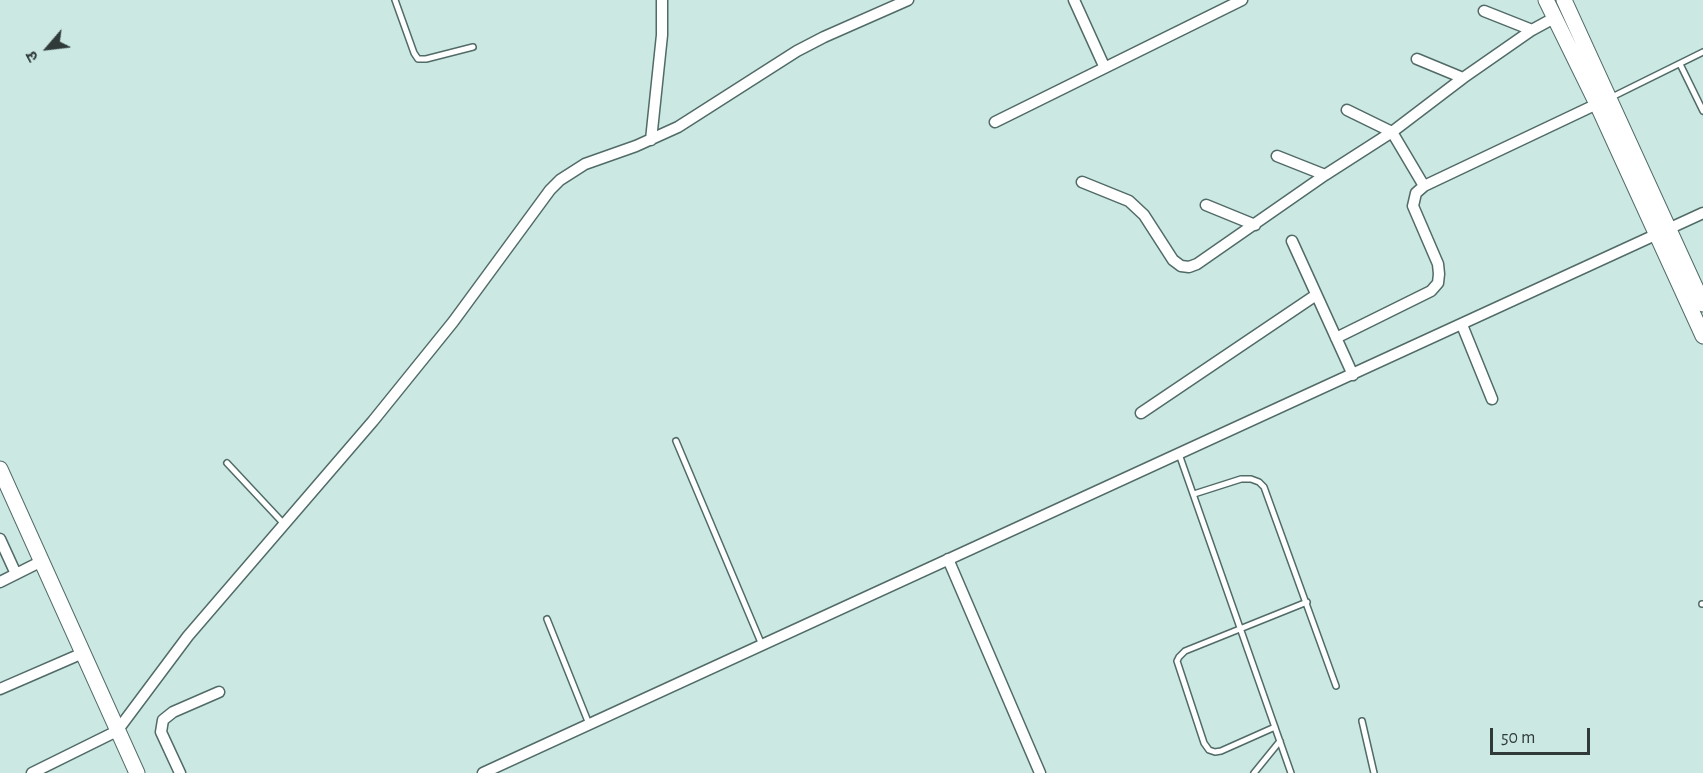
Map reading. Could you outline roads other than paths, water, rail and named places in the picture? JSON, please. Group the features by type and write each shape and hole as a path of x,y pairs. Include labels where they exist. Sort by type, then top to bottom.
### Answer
{"street":[{"path":"651,140 662,35 662,0"},
{"path":"32,773 117,731 188,636 453,322 550,190 560,180 585,164 651,140 700,114 815,42 908,0"},
{"path":"1074,0 1104,66"},
{"path":"995,122 1240,0"},
{"path":"1546,0 1603,102"},
{"path":"1568,3 1603,102 1662,232 1703,336"},
{"path":"1484,11 1532,30"},
{"path":"1082,182 1121,197 1137,207 1173,260 1181,266 1189,267 1197,264 1392,132 1463,78 1532,30 1554,18"},
{"path":"1417,60 1463,78"},
{"path":"1336,338 1431,291 1438,283 1438,264 1413,206 1416,193 1424,186 1603,102"},
{"path":"1347,110 1392,132 1424,186"},
{"path":"1277,156 1325,176"},
{"path":"1206,205 1255,225"},
{"path":"483,773 1703,213"},
{"path":"1662,232 1703,304"},
{"path":"1292,241 1353,375"},
{"path":"1141,413 1316,295"},
{"path":"1462,325 1492,399"},
{"path":"0,469 137,773"},
{"path":"0,539 16,574"},
{"path":"948,559 1041,773"},
{"path":"0,582 42,561"},
{"path":"0,689 83,653"},
{"path":"180,773 161,732 163,720 173,712 219,692"}],"lane":[{"path":"394,0 418,60 426,60 473,47"},
{"path":"1603,102 1703,52"},
{"path":"1680,64 1703,111"},
{"path":"676,441 762,645"},
{"path":"1179,454 1291,773"},
{"path":"227,463 284,524"},
{"path":"1194,494 1241,479 1251,479 1264,487 1336,686"},
{"path":"1275,727 1221,751 1209,750 1204,743 1178,666 1179,657 1185,651 1307,602"},
{"path":"547,619 589,724"},
{"path":"1362,721 1374,773"},
{"path":"1254,773 1280,741"}]}
